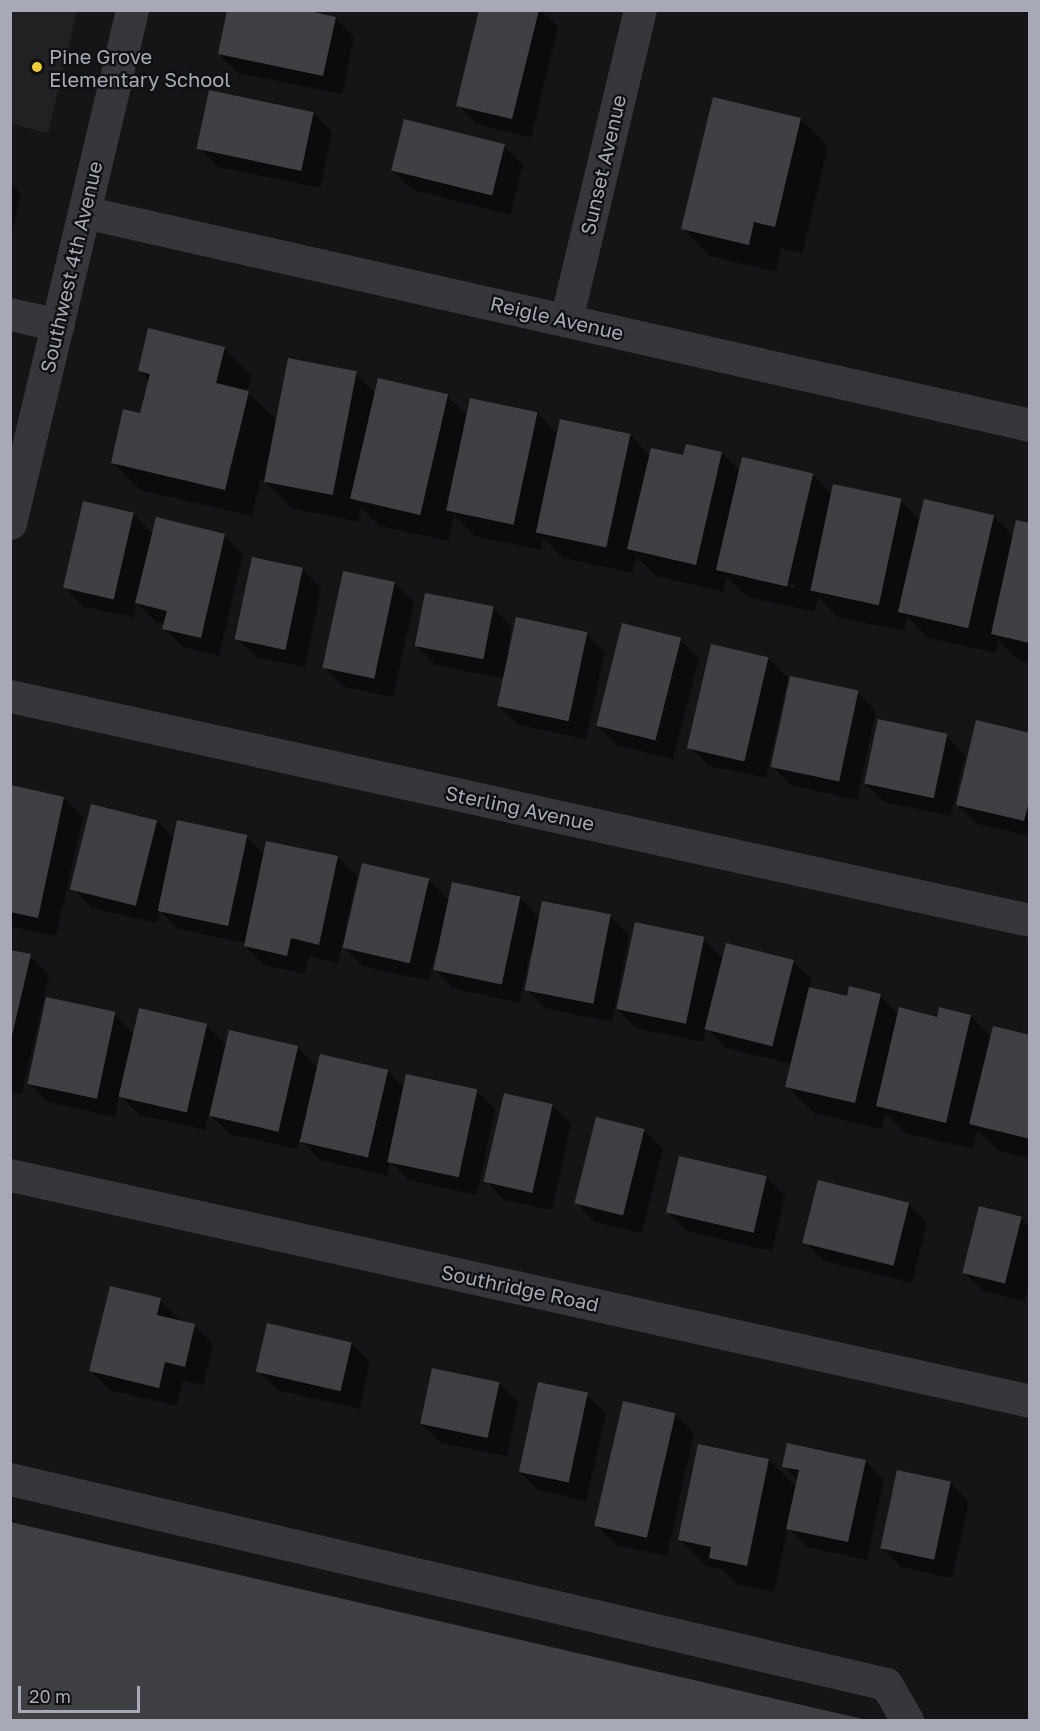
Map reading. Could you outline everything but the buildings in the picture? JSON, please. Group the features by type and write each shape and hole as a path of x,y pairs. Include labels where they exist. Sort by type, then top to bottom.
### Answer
{"street":[{"name":"Southwest 4th Avenue","path":"10,524 132,10"},
{"name":"Sunset Avenue","path":"566,320 640,10"},
{"name":"Reigle Avenue","path":"84,212 1029,425"},
{"path":"10,314 58,325"},
{"name":"Sterling Avenue","path":"10,696 1029,920"},
{"name":"Southridge Road","path":"10,1175 1029,1401"},
{"path":"10,1479 886,1684 907,1720"}],"shaded area":[{"name":"Pine Grove Elementary School","path":"11,10 77,11 48,133 11,124"}],"place":[{"name":"Pine Grove Elementary School","path":"37,67"}]}
